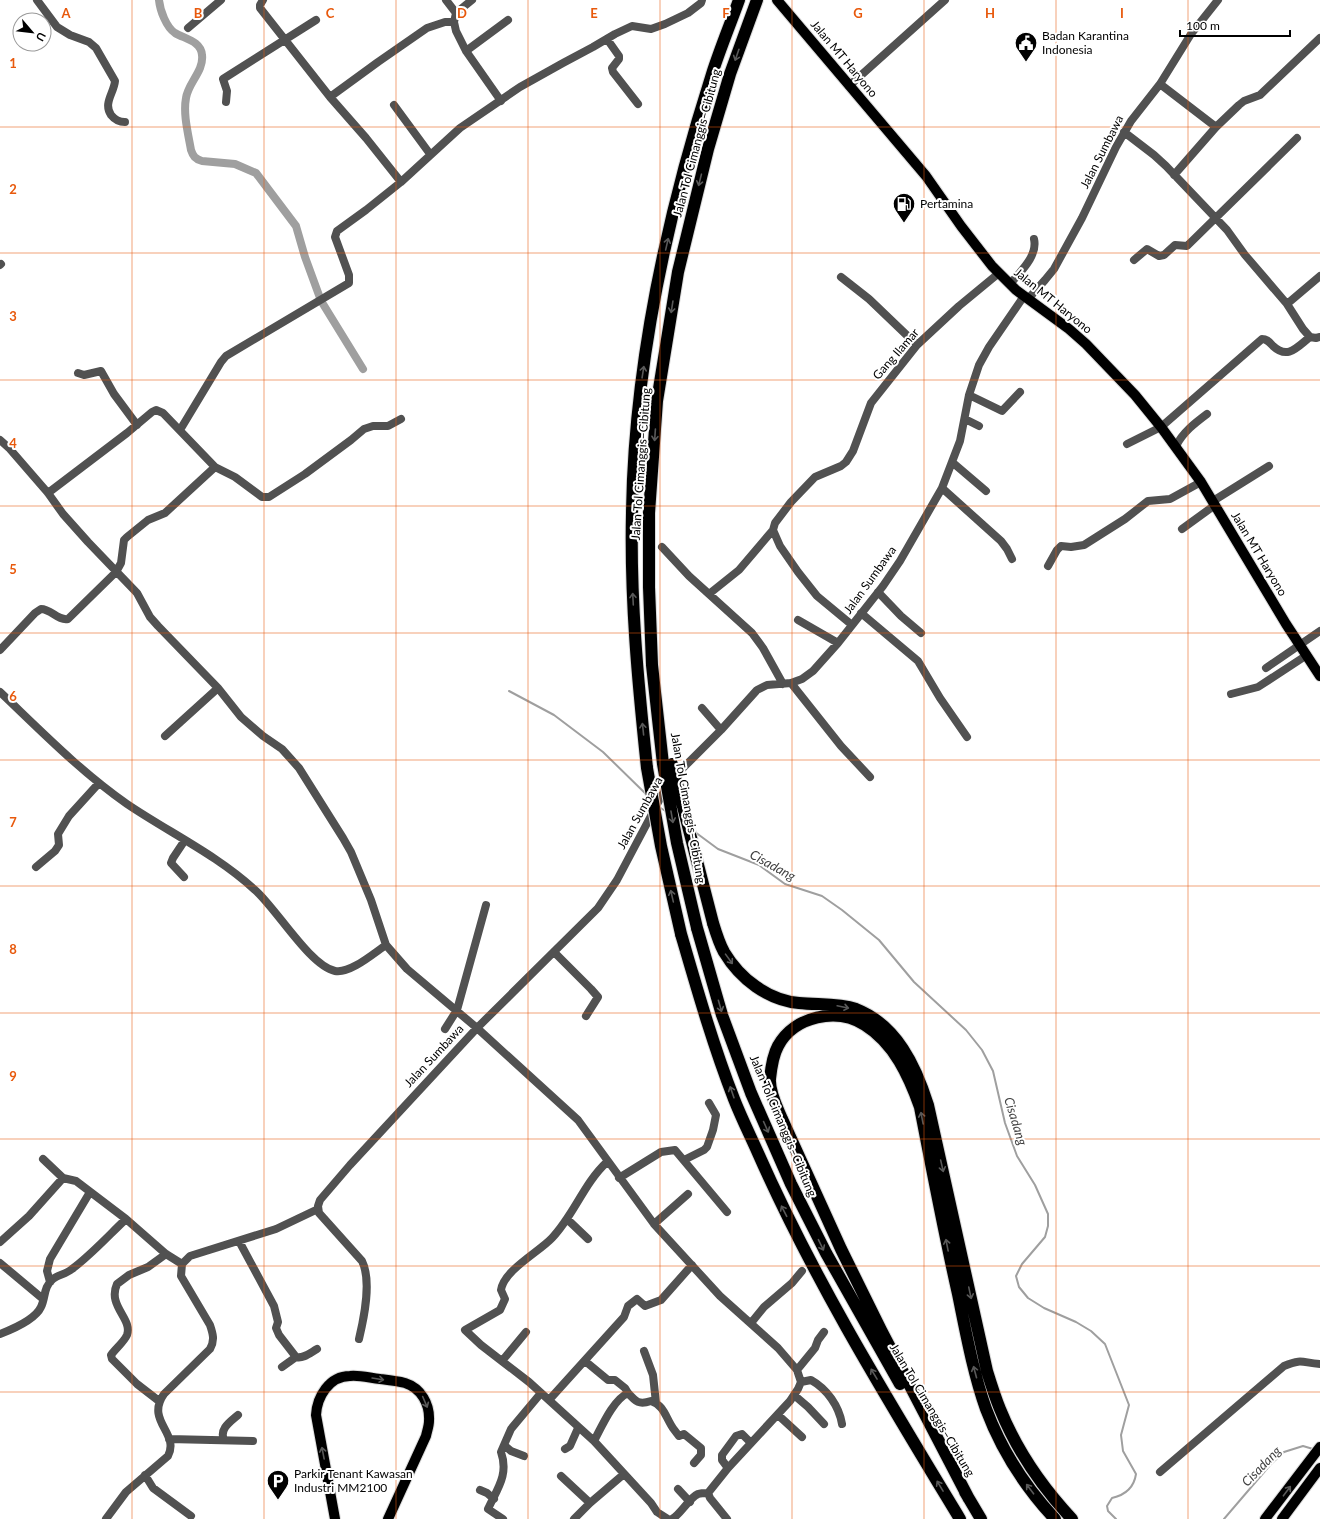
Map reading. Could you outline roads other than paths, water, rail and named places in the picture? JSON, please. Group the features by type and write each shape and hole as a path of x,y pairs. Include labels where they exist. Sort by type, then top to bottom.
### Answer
{"highway":[{"name":"Jalan Tol Cimanggis–Cibitung","path":"739,0 712,72 689,148 658,281 638,405 632,513 633,591 637,673 647,768 660,846 681,934 706,1021 734,1100 775,1193 822,1284 960,1519"},
{"name":"Jalan Tol Cimanggis–Cibitung","path":"757,0 730,74 708,149 681,257 657,401 649,513 649,588 652,665 677,843 697,928 722,1015 751,1093 791,1184 826,1254 862,1319 981,1519"},
{"path":"667,764 713,924 724,951 738,971 758,988 776,998 797,1003 838,1005 856,1010 875,1020 892,1033 908,1055 920,1078 928,1105 987,1371 999,1408 1012,1437 1032,1470 1072,1519"},
{"path":"969,1499 844,1256 774,1099 770,1080 772,1064 778,1046 789,1033 802,1023 820,1016 852,1018 866,1025 882,1040 900,1061 911,1082 920,1107 956,1286 975,1371 987,1410 1001,1442 1021,1477 1055,1519"}],"main road":[{"name":"Jalan MT Haryono","path":"778,0 926,176 980,251 999,273 1026,298 1069,329 1086,344 1124,382 1162,426 1201,482 1282,618 1320,676"},
{"path":"335,1519 316,1416 316,1405 321,1394 334,1382 348,1376 362,1376 404,1383 413,1387 423,1395 428,1407 429,1421 426,1436 388,1519"},
{"path":"1265,1519 1320,1447"},
{"path":"1282,1519 1320,1468"}],"street":[{"path":"37,0 58,27 70,35 89,42 96,48 115,81 115,86 108,103 110,114 116,120 125,122"},
{"path":"188,28 221,0"},
{"path":"446,0 456,13"},
{"path":"472,0 456,13 454,22 456,31 466,51 501,101"},
{"path":"180,430 220,362 226,356 349,283 349,275 335,237 337,230 366,210 401,182 460,128 520,87 615,34 632,26 651,29 665,24 688,13 701,3 702,0"},
{"path":"849,86 945,0"},
{"name":"Jalan Sumbawa","path":"318,1209 320,1200 350,1165 477,1028 598,908 611,890 662,795 673,779 721,730 757,690 764,686 787,684 810,674 838,643 878,592 900,561 942,488 960,441 969,395 974,377 981,361 1026,298 1046,280 1082,218 1124,132 1136,113 1160,84 1191,34 1218,0"},
{"path":"260,1 260,8 286,39 330,97 366,138 401,182"},
{"path":"226,102 227,92 223,79 316,20"},
{"path":"466,51 508,20"},
{"path":"330,97 427,28 445,22 454,22"},
{"path":"1174,175 1216,127 1239,105 1260,95 1320,38"},
{"path":"607,39 619,56 619,59 612,68 613,72 638,104"},
{"path":"1160,84 1216,127"},
{"path":"394,105 430,154"},
{"path":"1124,132 1154,156 1174,175 1227,230 1245,255 1287,304 1310,337 1320,337"},
{"path":"1134,260 1146,249 1158,256 1162,256 1175,245 1187,246 1298,138"},
{"path":"1010,284 1032,255 1034,249 1034,239"},
{"name":"Gang Ilamar","path":"773,530 776,520 811,480 818,475 844,464 851,455 871,403 917,345 959,306 999,273"},
{"path":"1287,304 1320,276"},
{"path":"841,277 869,299 917,345"},
{"path":"1127,444 1162,426 1262,339 1267,340 1278,351 1284,353 1290,352 1310,337"},
{"path":"78,373 84,375 101,371 114,394 137,425"},
{"path":"969,395 1002,411 1020,392"},
{"path":"48,494 156,410 163,413 215,467 235,477 259,495 267,498 305,474 364,429 373,426 388,426 401,419"},
{"path":"1176,446 1186,431 1207,414"},
{"path":"965,419 979,426"},
{"path":"0,440 10,448 63,514 137,593 150,617 218,688 241,717 263,736 282,749 303,774 351,852 372,900 386,945 407,969 457,1010 578,1120 654,1224 720,1296 778,1348 797,1370 801,1382 794,1395 778,1415 728,1468 708,1493 699,1494 672,1519 657,1512 594,1441 529,1382 465,1330 500,1310 505,1300 501,1290 505,1280 524,1260 552,1239 567,1219 596,1173 608,1162"},
{"path":"952,462 986,491"},
{"path":"1182,529 1214,503 1269,466"},
{"path":"0,650 35,613 41,609 48,610 61,619 68,619 116,572 123,558 124,540 148,520 165,513 215,467"},
{"path":"1048,566 1056,550 1061,546 1071,547 1084,545 1125,519 1148,501 1170,499 1201,482"},
{"path":"942,488 1001,541 1012,559"},
{"path":"709,594 739,570 773,530 780,546 817,596 852,625"},
{"path":"662,548 689,576 752,633 787,684 870,777"},
{"path":"878,592 901,616 921,633"},
{"path":"861,614 918,661 940,698 967,737"},
{"path":"798,620 838,643"},
{"path":"1266,668 1320,631"},
{"path":"1231,694 1258,687 1307,655"},
{"path":"165,736 218,688"},
{"path":"0,692 33,724 99,783 128,804 236,874 267,902 307,950 329,969 340,971 349,969 386,945"},
{"path":"702,708 721,730"},
{"path":"36,867 55,851 59,845 58,834 69,816 99,783"},
{"path":"184,877 171,863 185,840"},
{"path":"445,1029 457,1010 486,905"},
{"path":"554,952 598,998 586,1016"},
{"path":"684,1160 704,1150 709,1144 716,1115 709,1103"},
{"path":"619,1178 661,1152 675,1150 727,1212"},
{"path":"43,1159 63,1178 76,1181 126,1219 166,1254 182,1264"},
{"path":"0,1242 29,1216 63,1178"},
{"path":"50,1282 47,1271 50,1259 90,1192"},
{"path":"654,1224 688,1194"},
{"path":"106,1519 126,1492 168,1456 170,1448 169,1439 158,1413 159,1401 164,1394 210,1349 213,1344 213,1333 210,1325 181,1276 182,1264 190,1256 281,1226 318,1209 319,1213 362,1261 364,1266 367,1279 364,1317 359,1339"},
{"path":"0,1334 23,1324 40,1309 44,1291 50,1282 73,1268 126,1219"},
{"path":"567,1219 588,1239"},
{"path":"239,1241 274,1306 278,1322 276,1328 279,1335 296,1357"},
{"path":"159,1401 137,1384 112,1360 111,1355 126,1337 128,1332 125,1319 116,1303 114,1294 117,1284 129,1275 148,1267 166,1254"},
{"path":"0,1263 43,1299"},
{"path":"549,1400 624,1317 628,1306 637,1299 645,1306 661,1300 692,1265"},
{"path":"751,1323 764,1307 792,1283 802,1271"},
{"path":"502,1361 526,1332"},
{"path":"797,1370 815,1348 818,1340 824,1332"},
{"path":"282,1367 296,1357 298,1358 305,1356 316,1349"},
{"path":"644,1351 653,1375 656,1403"},
{"path":"1160,1472 1284,1366 1304,1360 1320,1365"},
{"path":"585,1361 608,1380 615,1380 625,1388 635,1402 644,1403 651,1401 656,1403 664,1411 671,1427 679,1436 684,1434 701,1448 700,1455 694,1463"},
{"path":"801,1382 811,1380 829,1395 836,1405 842,1424"},
{"path":"503,1519 488,1509 494,1499 504,1473 504,1459 501,1452 512,1429 541,1393"},
{"path":"594,1441 615,1404 622,1396 628,1393"},
{"path":"794,1395 824,1424"},
{"path":"224,1440 222,1432 224,1428 238,1415"},
{"path":"778,1415 802,1437"},
{"path":"566,1449 570,1446 578,1428"},
{"path":"728,1468 722,1460 722,1455 736,1436 742,1434 751,1443"},
{"path":"169,1439 253,1441"},
{"path":"504,1445 511,1451 524,1456"},
{"path":"574,1519 590,1502 624,1474"},
{"path":"145,1475 154,1488 191,1516"},
{"path":"561,1476 590,1502"},
{"path":"480,1490 487,1493 494,1499"},
{"path":"678,1490 690,1502"},
{"path":"708,1493 710,1498 727,1519"}],"waterway":[{"path":"159,0 162,13 169,27 175,33 196,43 201,50 201,66 187,93 185,104 186,124 193,154 196,158 202,161 235,164 256,173 296,226 305,257 320,298"},
{"path":"323,304 363,369"},
{"name":"Cisadang","path":"509,691 554,715 603,752 648,796"},
{"name":"Cisadang","path":"659,807 667,812"},
{"name":"Cisadang","path":"695,832 718,849 759,865 785,884 822,896 842,910 879,940 914,982 966,1030 982,1050 993,1071 1005,1123 1017,1156 1035,1185 1048,1214 1048,1226 1045,1237 1022,1264 1016,1276 1019,1287 1028,1298 1044,1308 1076,1322 1091,1331 1105,1344 1129,1405 1121,1435 1123,1451 1136,1474 1131,1487 1125,1493 1112,1498 1107,1506 1108,1511 1116,1519"},
{"name":"Cisadang","path":"1224,1519 1271,1464 1284,1452 1303,1446 1313,1449"}],"place":[{"name":"Badan Karantina Indonesia","path":"1026,62"},
{"name":"Pertamina","path":"904,224"},
{"name":"Parkir Tenant Kawasan Industri MM2100","path":"278,1500"}]}
